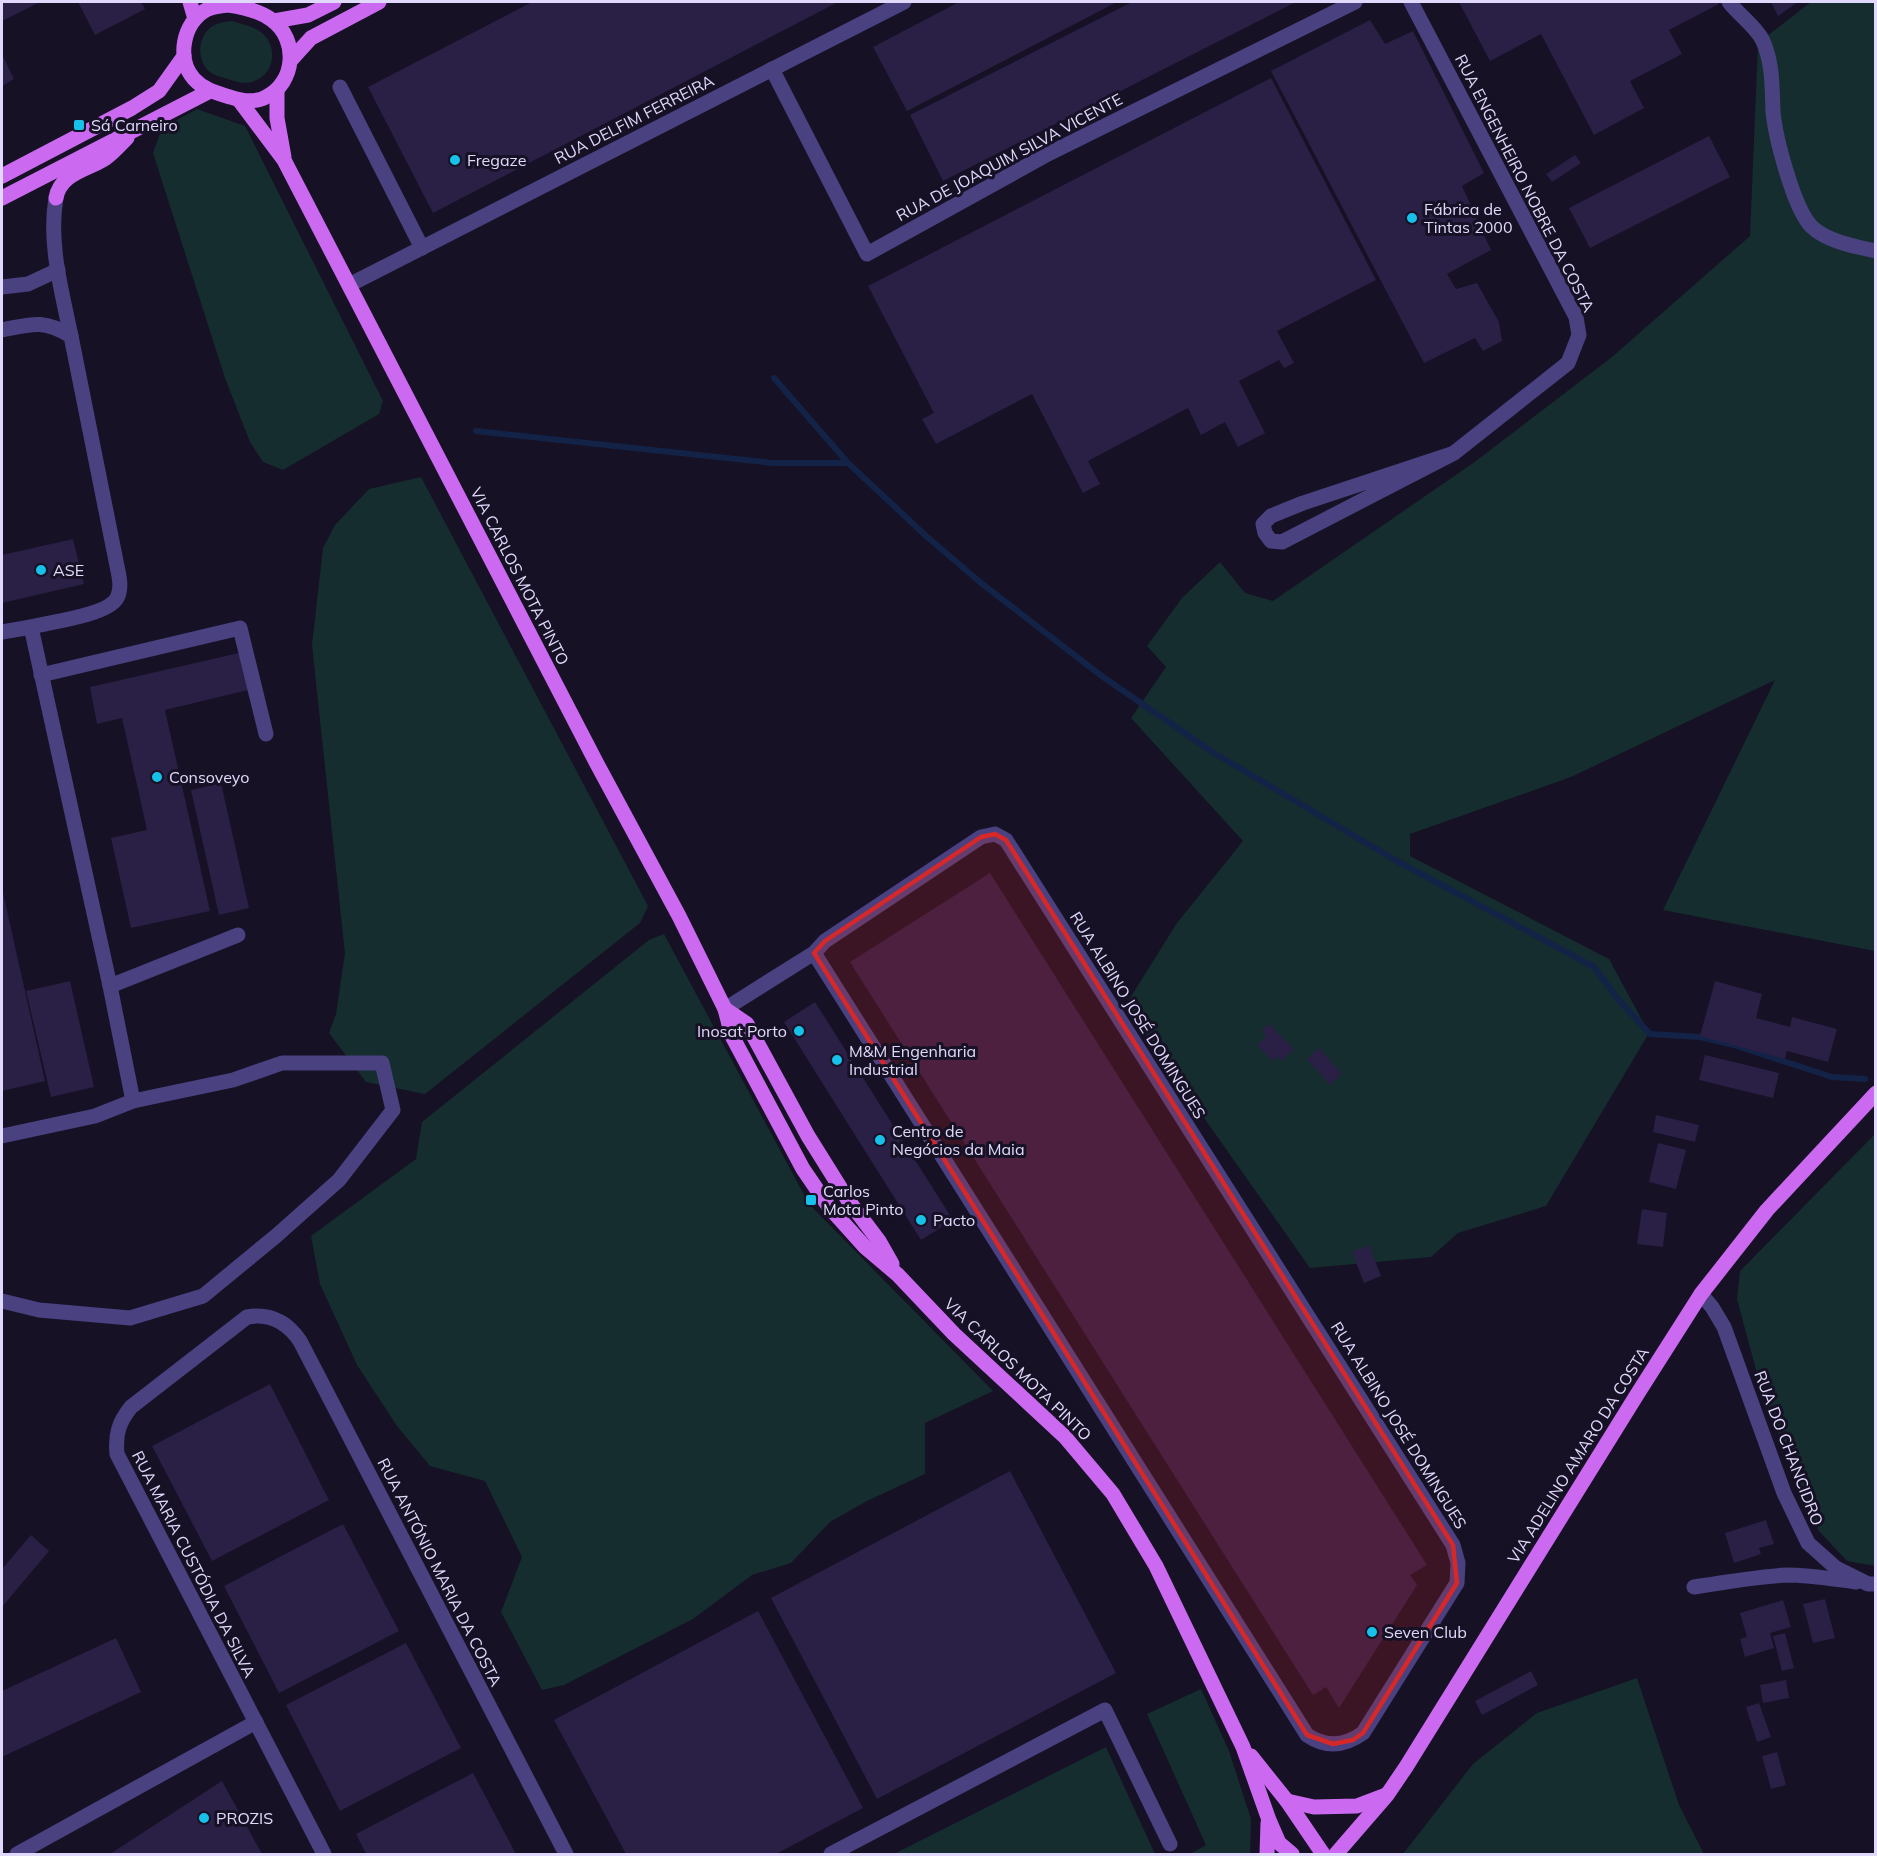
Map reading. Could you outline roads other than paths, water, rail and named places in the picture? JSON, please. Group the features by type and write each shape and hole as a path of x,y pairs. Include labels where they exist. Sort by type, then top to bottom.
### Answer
{"main road":[{"path":"190,2 195,20"},
{"path":"274,21 308,15 334,2"},
{"path":"291,60 311,38 379,2"},
{"path":"227,3 274,21 284,36 291,60 288,76 277,91 261,99 239,100 210,91 194,79 184,56 185,38 195,20 207,9 227,3"},
{"path":"2,176 132,108 159,91 184,56"},
{"path":"2,198 210,91"},
{"name":"VIA CARLOS MOTA PINTO","path":"277,91 277,118 284,160"},
{"name":"VIA CARLOS MOTA PINTO","path":"239,100 284,160 679,916 725,1008 732,1036 803,1169 829,1207 865,1247 898,1275 954,1334 1065,1437 1113,1494 1156,1566 1243,1747 1279,1843 1292,1854"},
{"path":"56,198 58,189 64,181 106,158 140,126"},
{"name":"VIA CARLOS MOTA PINTO","path":"725,1008 747,1024 808,1136 848,1200 879,1241 898,1275"},
{"name":"VIA ADELINO AMARO DA COSTA","path":"1336,1854 1387,1795 1406,1767 1701,1294 1767,1210 1875,1093"},
{"name":"VIA CARLOS MOTA PINTO","path":"1243,1747 1287,1801 1323,1854"},
{"path":"1287,1801 1314,1807 1357,1806 1387,1795"},
{"name":"VIA CARLOS MOTA PINTO","path":"1267,1854 1269,1820"}],"street":[{"name":"RUA DELFIM FERREIRA","path":"349,285 904,2"},
{"name":"RUA DE JOAQUIM SILVA VICENTE","path":"772,69 867,254 1048,154 1355,2"},
{"name":"RUA ENGENHEIRO NOBRE DA COSTA","path":"1411,2 1576,317 1580,335 1568,363 1454,453"},
{"path":"1729,2 1761,38 1766,50 1771,70 1773,115 1786,172 1799,207 1812,227 1843,244 1875,250"},
{"path":"340,87 422,248"},
{"path":"2,632 31,627 111,606 118,596 120,582 58,270 53,217 56,198"},
{"path":"2,287 28,284 58,270"},
{"path":"2,330 34,324 55,326 71,336"},
{"path":"1454,453 1282,542 1271,541 1265,533 1263,524 1271,516 1303,503 1454,453"},
{"path":"31,627 133,1101"},
{"path":"41,675 240,628 266,734"},
{"name":"RUA ALBINO JOSÉ DOMINGUES","path":"725,1008 814,953 825,941 981,837 995,834 1006,840 1453,1545 1458,1563 1457,1583 1363,1733 1353,1740 1333,1744 1316,1742 1307,1735 814,953"},
{"path":"110,986 238,935"},
{"path":"2,1120 3,1136 95,1116 133,1101 233,1080 282,1063 382,1063 393,1110 339,1180 203,1296 130,1318 39,1310 2,1301"},
{"name":"RUA DO CHANCIDRO","path":"1701,1294 1724,1327 1784,1493 1808,1543 1836,1568 1872,1584"},
{"name":"RUA MARIA CUSTÓDIA DA SILVA","path":"270,1317 258,1315 247,1317 140,1400 122,1419 116,1436 117,1454 324,1854"},
{"name":"RUA ANTÓNIO MARIA DA COSTA","path":"270,1317 283,1323 300,1341 566,1854"},
{"path":"1694,1587 1748,1578 1788,1575 1872,1584"},
{"path":"831,1854 1105,1710 1170,1844"},
{"path":"17,1854 256,1722"}],"waterway":[{"path":"774,378 848,463"},
{"path":"476,431 773,463 848,463 925,535 981,583 1103,677 1214,753 1395,860 1594,967 1617,998 1650,1034 1700,1037 1734,1045 1832,1077 1865,1079"}],"place":[{"name":"Sá Carneiro","path":"79,125"},
{"name":"Fregaze","path":"455,160"},
{"name":"Fábrica de Tintas 2000","path":"1412,218"},
{"name":"ASE","path":"41,570"},
{"name":"Consoveyo","path":"157,777"},
{"name":"Inosat Porto","path":"799,1031"},
{"name":"M&M Engenharia Industrial","path":"837,1060"},
{"name":"Centro de Negócios da Maia","path":"880,1140"},
{"name":"Carlos Mota Pinto","path":"811,1200"},
{"name":"Pacto","path":"921,1220"},
{"name":"Seven Club","path":"1372,1632"},
{"name":"PROZIS","path":"204,1818"}]}
